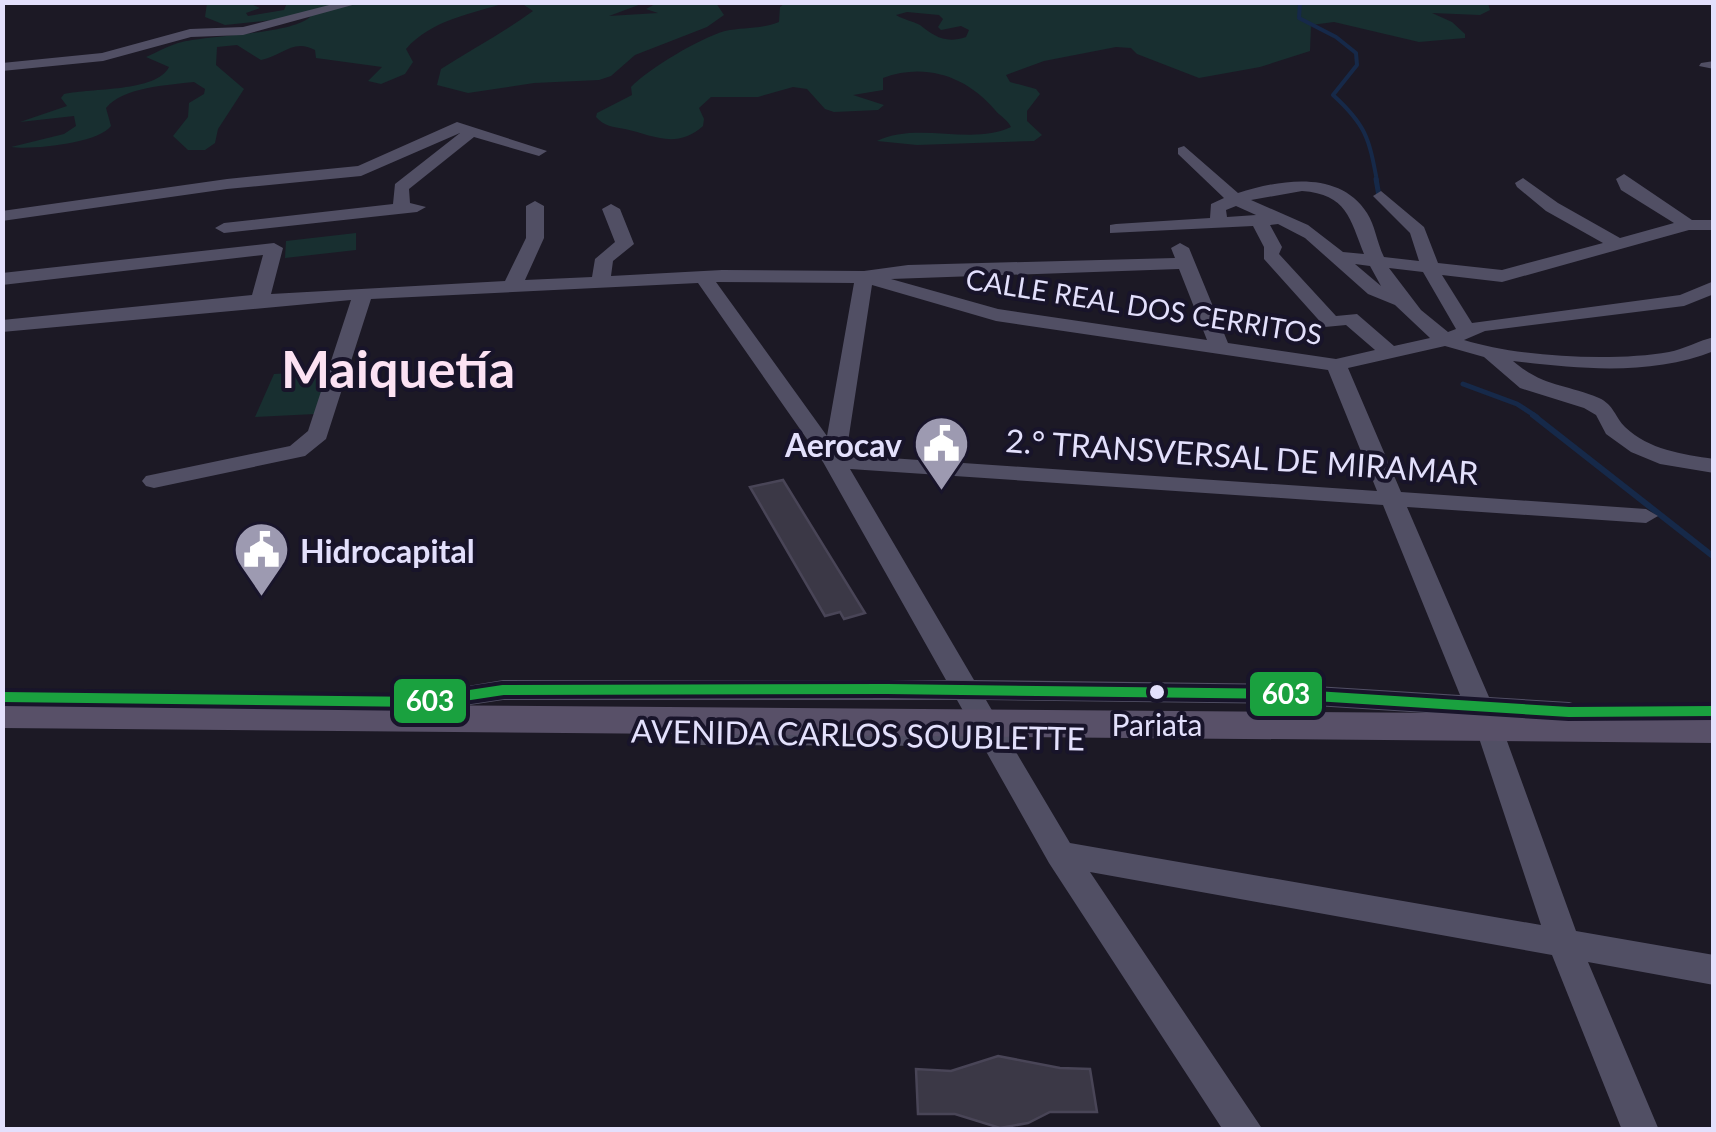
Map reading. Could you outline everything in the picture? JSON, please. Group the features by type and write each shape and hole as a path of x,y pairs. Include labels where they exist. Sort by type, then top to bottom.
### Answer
{"main road":[{"name":"AVENIDA CARLOS SOUBLETTE","path":"2,697 424,702"},
{"path":"424,702 1572,719"},
{"name":"AVENIDA CARLOS SOUBLETTE","path":"1572,719 1714,711"},
{"name":"AVENIDA CARLOS SOUBLETTE","path":"2,715 360,718"},
{"path":"360,718 1572,719"},
{"name":"AVENIDA CARLOS SOUBLETTE","path":"1572,719 1714,728"}],"street":[{"path":"2,67 104,57 190,33 243,31 350,4"},
{"path":"2,216 227,184 361,171 378,167 448,128 539,151"},
{"path":"224,228 410,207 401,188 472,132"},
{"path":"1184,151 1236,199 1268,221 1273,247 1270,255 1332,323 1350,318 1392,354"},
{"path":"1624,179 1627,186 1643,192 1640,194 1688,225 1714,231"},
{"path":"1523,183 1552,207 1616,242"},
{"path":"1218,224 1217,208 1236,199 1292,188 1328,190 1360,215 1367,242 1407,310 1446,340 1490,352 1604,359 1664,358 1714,343"},
{"path":"1381,196 1418,232 1430,269 1466,329"},
{"path":"512,287 535,238 535,206"},
{"path":"602,282 604,258 625,244 611,209"},
{"path":"1116,229 1268,221 1299,226 1367,288 1378,296 1402,301"},
{"path":"260,300 274,248 274,222"},
{"path":"1338,258 1502,276 1688,225"},
{"path":"1170,227 1221,350"},
{"path":"2,279 274,248"},
{"path":"834,461 864,277 908,271 1187,263"},
{"path":"704,277 726,314 834,461 1060,854 1245,1130"},
{"name":"CALLE REAL DOS CERRITOS","path":"2,326 260,300 363,294 704,277 864,277 996,316 1336,365 1446,340 1466,329 1684,300 1714,287"},
{"path":"154,482 297,451 311,443 318,434 363,294"},
{"path":"1490,352 1527,384 1592,403 1606,411 1614,429 1639,447 1668,459 1714,466"},
{"path":"1336,365 1478,704"},
{"name":"2.° TRANSVERSAL DE MIRAMAR","path":"834,461 1646,516"},
{"name":"AVENIDA CARLOS SOUBLETTE","path":"424,702 503,690 1283,694 1478,704 1572,719"},
{"name":"AVENIDA CARLOS SOUBLETTE","path":"360,718 383,727 840,737 1493,738 1572,719"},
{"path":"1493,738 1564,945 1642,1130"},
{"path":"1060,854 1714,970"}],"green space":[{"path":"207,3 249,3 260,8 246,13 248,16 284,10 287,3 505,3 427,31 406,49 413,62 405,74 381,84 368,81 382,67 316,58 315,50 307,47 294,47 261,60 237,45 217,47 216,65 244,89 218,129 215,143 205,150 188,150 173,136 188,117 189,103 204,94 205,89 194,82 147,88 123,96 106,108 111,126 93,137 49,146 11,147 64,134 76,126 74,116 20,122 67,106 61,98 64,94 138,85 162,75 169,67 146,57 168,47 288,27 311,16 225,25 205,17"},
{"path":"521,3 644,3 609,16 658,13 646,9 657,3 716,3 724,15 707,27 635,55 611,76 599,80 534,83 468,93 437,85 441,69 533,11"},
{"path":"785,3 1488,3 1490,10 1480,15 1432,13 1452,22 1465,38 1419,42 1334,22 1311,25 1310,51 1260,67 1199,78 1137,54 1131,48 1116,47 1044,61 1006,75 1010,82 1036,89 1040,94 1027,111 1027,121 1042,135 1034,141 917,145 877,141 909,133 979,134 1011,127 972,89 930,72 899,73 883,78 883,90 853,95 884,105 878,110 834,112 825,109 807,89 793,87 758,97 711,97 699,108 703,126 674,139 613,127 596,117 632,95 631,87 639,80 689,47 725,31 779,22 780,7","holes":["896,15 939,15 943,19 938,27 941,30 961,26 969,30 966,37 940,38"]},
{"path":"356,233 356,250 285,258 286,241"},
{"path":"331,371 315,414 255,417 274,374"}],"building":[{"path":"783,480 865,613 844,619 840,612 825,616 750,487"},
{"path":"998,1056 1060,1068 1090,1069 1097,1112 1050,1112 1028,1123 1000,1128 955,1114 918,1114 916,1069 951,1071"}],"waterway":[{"path":"1300,2 1299,18 1336,37 1356,53 1357,65 1333,95 1364,133 1377,181"},
{"path":"1376,179 1379,196"},
{"path":"1463,384 1517,404 1537,417"},
{"path":"1533,415 1714,557"}],"transit line":[{"name":"603","path":"2,697 424,702 503,690 887,689 1283,694 1569,712 1714,711"}],"place":[{"name":"Aerocav","path":"941,493"},
{"name":"Hidrocapital","path":"261,599"},
{"name":"Pariata","path":"1157,692"}],"district":[{"name":"Maiquetía","path":"398,368"}]}
